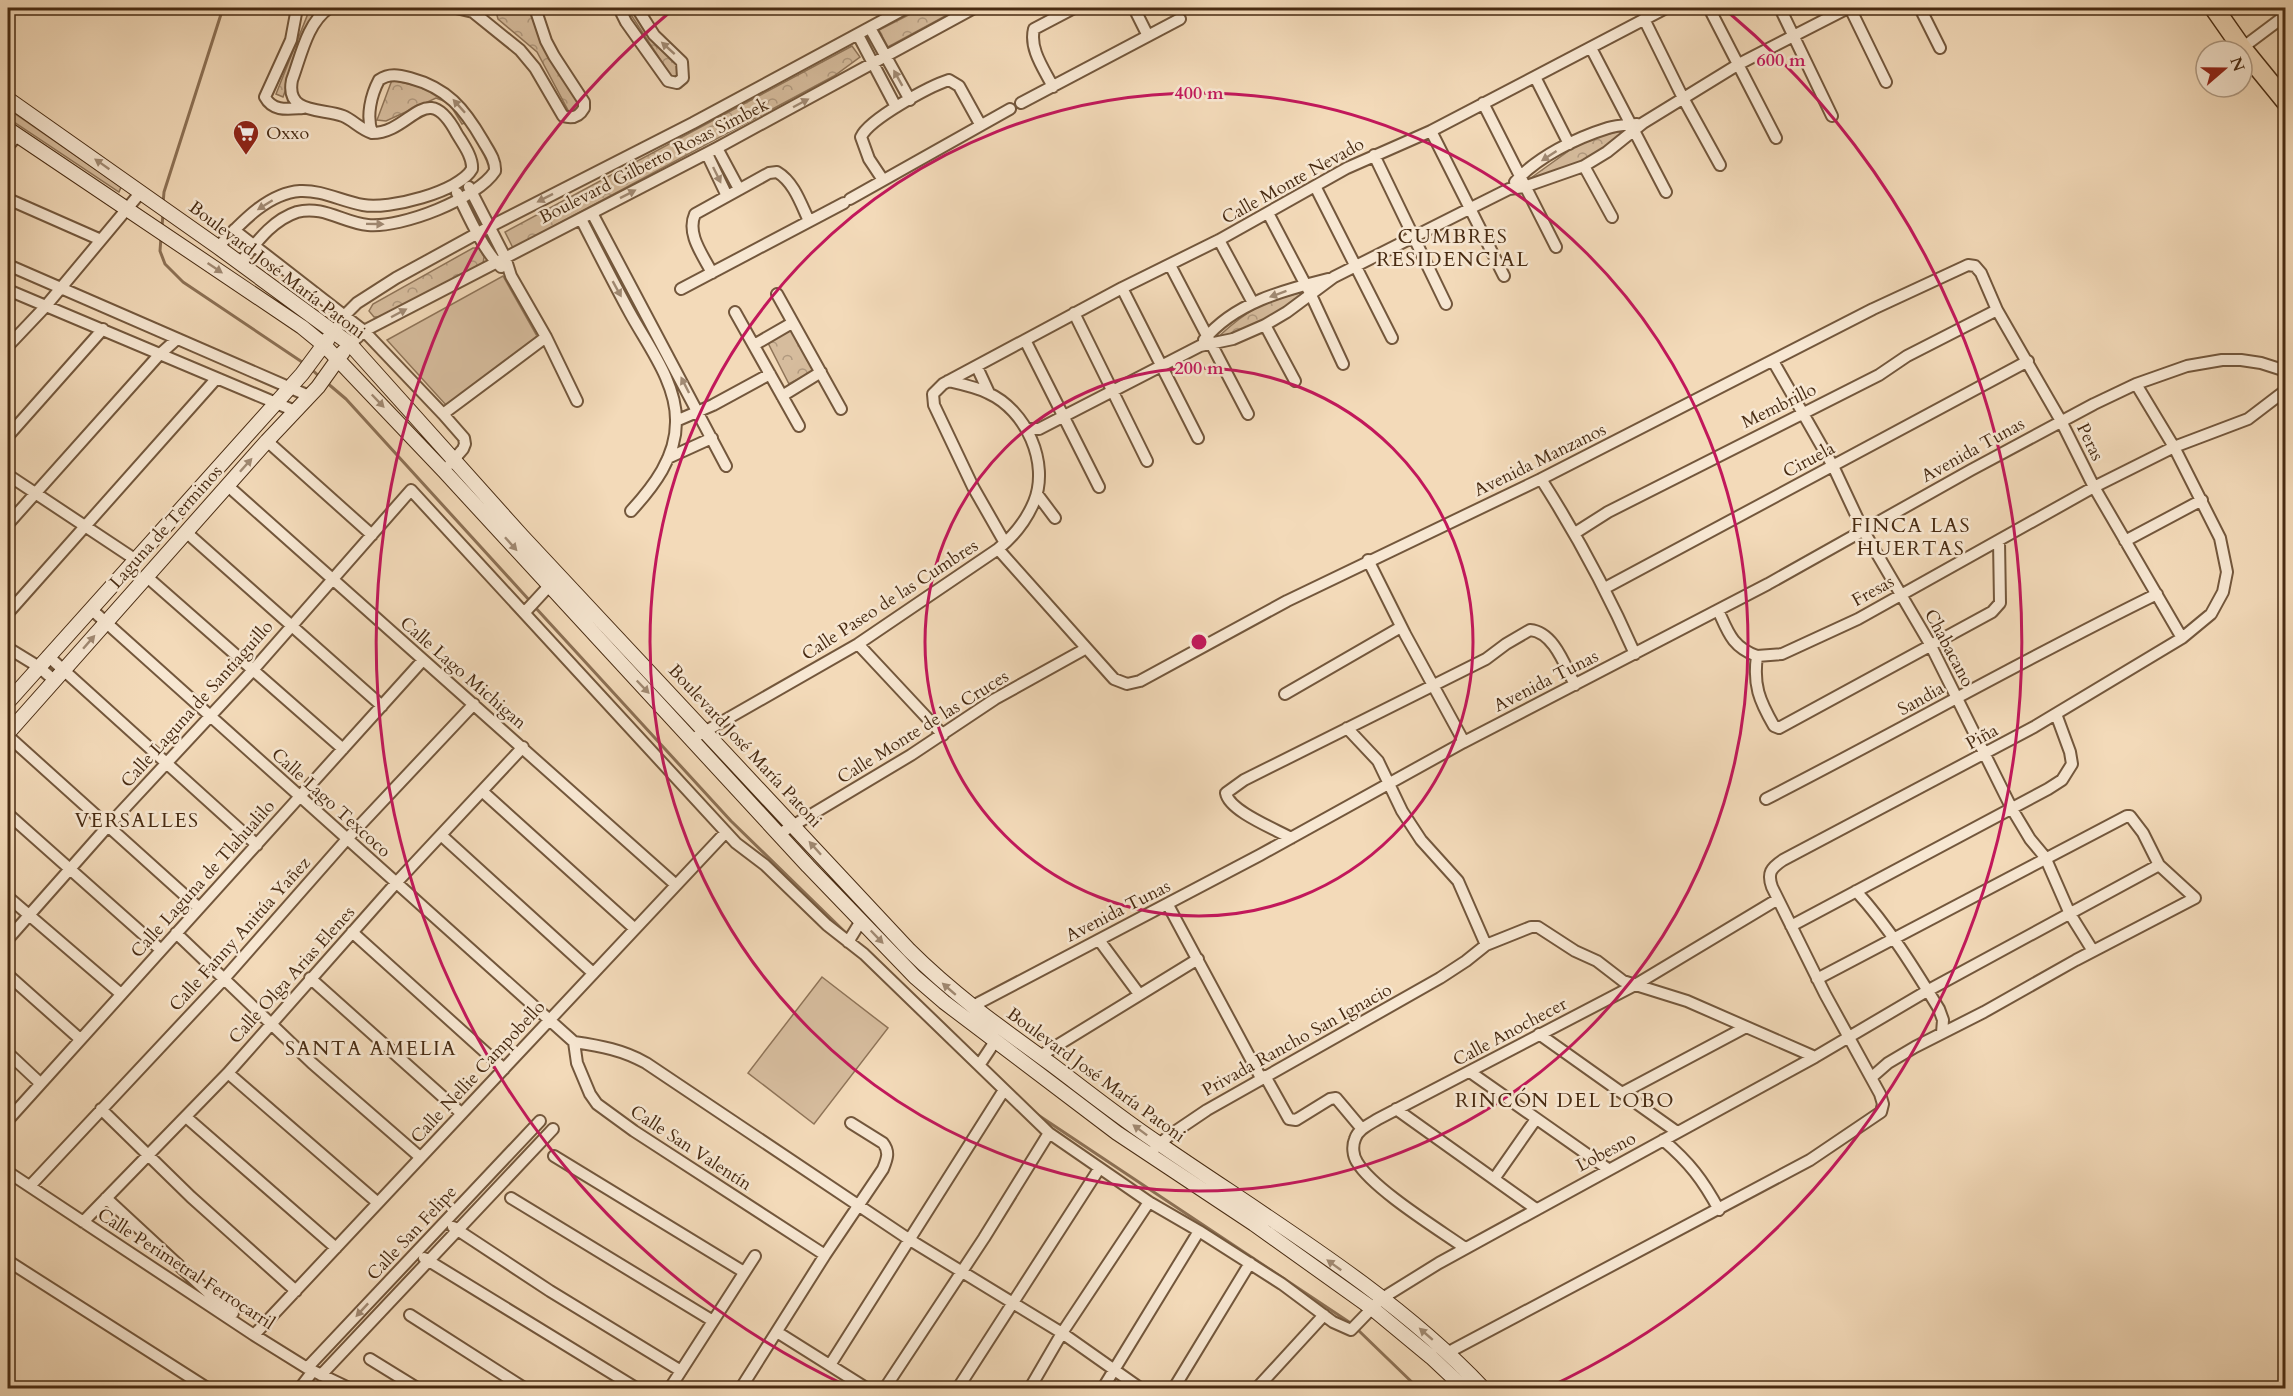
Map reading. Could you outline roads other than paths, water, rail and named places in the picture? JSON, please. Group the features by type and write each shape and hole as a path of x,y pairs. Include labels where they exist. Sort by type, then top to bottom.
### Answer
{"highway":[{"path":"2214,8 2236,39"},
{"path":"2254,63 2286,102"}],"main road":[{"name":"Boulevard José María Patoni","path":"8,99 146,195 350,344 522,536 933,974 971,1007 1159,1144 1240,1198 1377,1304 1464,1389"},
{"name":"Boulevard José María Patoni","path":"11,137 150,224 302,327 324,345 444,471 779,834 853,934 930,990 992,1046 1149,1155 1377,1304 1413,1323 1483,1389"},
{"path":"8,702 302,374 335,331"},
{"name":"Laguna de Terminos","path":"8,734 146,576 314,392 350,344"},
{"path":"1105,1123 1115,1111"}],"street":[{"path":"218,247 262,206 282,196 299,191 321,193 364,206 393,205 416,200 465,179 472,169 472,164 447,117 433,107 389,128 372,133 347,118 330,112 303,108 277,108 269,105 265,97 291,40 297,8"},
{"path":"303,108 292,94 292,81 317,20 329,8"},
{"path":"456,8 478,10 520,50 535,68 563,116 570,118 577,116 584,108 584,102 546,41 535,8"},
{"path":"619,8 626,22 668,81 677,83 683,78 682,62 654,35 637,8"},
{"name":"Boulevard Gilberto Rosas Simbek","path":"335,331 345,315 366,295 489,227 693,123 906,8"},
{"name":"Boulevard Gilberto Rosas Simbek","path":"350,344 364,331 706,154 974,8"},
{"path":"1134,8 1148,36"},
{"name":"Calle Monte Nevado","path":"1002,546 934,405 933,394 937,389 1074,313 1219,240 1374,155 1431,131 1666,8"},
{"path":"1709,8 1776,138"},
{"path":"1780,8 1832,116"},
{"path":"1206,342 1222,323 1253,303 1308,290 1522,182 1584,166 1607,152 1637,126 1739,64 1849,8 1886,82"},
{"path":"1920,8 1940,48"},
{"path":"1053,87 1036,53 1032,36 1038,25 1067,9"},
{"path":"2254,39 2286,15"},
{"path":"1021,103 1180,19"},
{"path":"1644,19 1683,98 1720,165"},
{"path":"870,28 910,100"},
{"path":"858,35 896,107"},
{"path":"1592,48 1637,126 1666,192"},
{"path":"240,263 273,226 297,212 318,210 367,225 388,224 425,215 459,198 491,177 496,165 475,127 453,99 438,88 404,77 390,75 379,80 369,111 368,120 372,133"},
{"path":"1535,76 1569,144"},
{"path":"883,180 869,159 861,137 871,123 896,107 942,82 954,82 960,86 980,124"},
{"path":"1483,103 1556,247"},
{"path":"681,289 847,201 1010,109"},
{"path":"347,118 369,111"},
{"path":"1522,182 1543,160 1569,144 1610,127 1637,126"},
{"path":"459,137 475,127"},
{"path":"1431,131 1504,276"},
{"path":"717,148 740,189"},
{"path":"706,154 727,196"},
{"path":"1374,155 1446,304"},
{"path":"1584,166 1612,216"},
{"path":"712,273 692,231 695,214 769,173 777,172 783,175 795,192 809,221"},
{"path":"465,179 489,227 500,260"},
{"path":"452,184 478,233 511,276 546,337 577,401"},
{"path":"1315,186 1392,338"},
{"path":"8,346 62,288 128,210 146,195"},
{"path":"8,199 102,240"},
{"path":"592,213 726,466"},
{"path":"1268,213 1343,364"},
{"path":"581,219 669,385 676,422 668,458 650,491 631,511"},
{"path":"234,230 364,331 464,438 464,449 444,471"},
{"path":"1219,240 1253,303"},
{"path":"605,267 616,261"},
{"path":"8,265 290,387 314,392"},
{"path":"1170,265 1206,342 1248,414"},
{"name":"Peras","path":"1968,265 1975,266 1982,273 1997,310 2028,361 2125,542 2182,638"},
{"name":"Avenida Manzanos","path":"1085,649 1114,679 1127,684 1163,670 1287,601 1368,560 1541,479 1884,304 1968,265"},
{"path":"1122,288 1198,438"},
{"path":"8,290 295,411"},
{"path":"1026,429 1039,429 1064,417 1206,342 1233,339 1265,325 1287,312 1308,290"},
{"path":"777,294 841,409"},
{"name":"Membrillo","path":"1575,533 1608,512 1879,375 1907,356 1997,310"},
{"path":"735,312 800,426"},
{"path":"1074,313 1147,461"},
{"path":"638,328 650,321"},
{"path":"754,345 792,323"},
{"path":"1265,325 1295,381"},
{"path":"8,436 104,329"},
{"path":"443,414 546,337"},
{"path":"8,524 159,355 177,339"},
{"path":"1025,340 1099,487"},
{"name":"Avenida Tunas","path":"971,1007 1168,905 1389,782 1768,584 2061,421 2136,384 2187,366 2222,360 2261,363 2286,371"},
{"name":"Chabacano","path":"1773,361 1833,466 1863,530 1929,644 2012,810 2030,839 2045,857 2070,914 2093,951"},
{"name":"Ciruela","path":"1605,588 2028,361"},
{"path":"977,367 990,393"},
{"path":"782,396 821,372"},
{"path":"676,422 770,374"},
{"path":"8,613 216,378"},
{"name":"Calle Paseo de las Cumbres","path":"692,739 858,644 1002,546 1028,516 1037,494 1038,468 1032,440 1026,429 1012,412 990,393 948,381"},
{"name":"Piña","path":"1778,899 1768,877 1775,865 1986,754 2056,714 2182,638 2211,614 2223,592 2228,572 2220,538 2174,447 2136,384"},
{"name":"Fresas","path":"1757,656 1782,654 1797,648 1901,595 2094,487 2174,447 2248,419 2286,390"},
{"path":"1032,440 1039,429"},
{"path":"668,458 711,438"},
{"path":"267,441 372,535"},
{"path":"8,475 136,560"},
{"path":"1541,479 1575,533 1605,588 1635,654"},
{"name":"Calle Lago Michigan","path":"228,486 676,885"},
{"name":"Calle Laguna de Santiaguillo","path":"8,939 108,826 254,669 411,490 530,607"},
{"path":"1037,494 1055,518"},
{"path":"2125,542 2202,500"},
{"path":"186,532 382,706"},
{"path":"1718,610 1734,643 1757,656 1754,679 1757,692 1774,726 1783,727 1929,644 1982,619 2000,603 1999,541"},
{"path":"1002,546 1085,649"},
{"path":"1368,560 1401,627 1464,742"},
{"path":"146,576 343,749"},
{"path":"549,586 530,607 726,832 853,934 864,954 1049,1133 1149,1202 1250,1263 1324,1315 1257,1389"},
{"name":"Sandia","path":"1766,799 2049,648 2157,594"},
{"name":"Calle Lago Texcoco","path":"91,609 574,1042"},
{"path":"1285,694 1401,627"},
{"path":"1291,838 1232,805 1226,794 1244,780 1486,658 1530,630 1543,633 1549,640 1575,685"},
{"path":"858,644 943,735"},
{"path":"8,648 59,676 165,764 257,845"},
{"name":"Calle Monte de las Cruces","path":"779,834 844,797 943,735 995,699 1085,649"},
{"path":"48,656 59,676"},
{"name":"Calle Laguna de Tlahualilo","path":"8,1120 423,660"},
{"name":"Calle Fanny Anitúa Yañez","path":"30,1186 223,980 347,840 474,704"},
{"path":"1791,926 2012,810 2062,780 2072,764 2056,714"},
{"path":"1347,728 1370,751 1389,782 1402,811 1421,840 1458,881 1486,945"},
{"path":"8,734 200,908"},
{"name":"Calle Olga Arias Elenes","path":"83,1222 228,1073 310,978 523,747"},
{"path":"482,791 635,929"},
{"path":"8,814 161,950"},
{"path":"1817,979 2121,817 2130,816 2143,832 2159,865 2194,898 1888,1063 1872,1077"},
{"name":"Calle Nellie Campobello","path":"256,1333 726,832"},
{"path":"441,835 593,973"},
{"name":"Lobesno","path":"1324,1315 1344,1329 1357,1326 1377,1304 1465,1248 1815,1057 1927,991 2159,865"},
{"path":"1856,891 1871,907 1894,939 1941,1014 1942,1033"},
{"path":"8,897 121,994"},
{"path":"1447,1353 1639,1250 1719,1210 1827,1150 1878,1116 1884,1104 1872,1077 1847,1037 1778,899"},
{"name":"Calle Anochecer","path":"1362,1129 1396,1109 1635,985 1778,899"},
{"path":"1168,905 1263,1077 1289,1119 1296,1120 1330,1099 1336,1098 1362,1129 1353,1145 1356,1161 1361,1167 1394,1196 1465,1248"},
{"name":"Privada Rancho San Ignacio","path":"1149,1155 1159,1144 1199,1115 1401,1000 1466,961 1486,945 1531,927 1538,927 1575,951 1597,961 1623,981 1687,1001 1815,1057"},
{"path":"352,932 504,1068"},
{"path":"176,933 270,1025 420,1157"},
{"path":"1099,940 1139,994"},
{"path":"1040,1056 1198,959"},
{"path":"8,975 80,1039"},
{"path":"310,978 461,1113"},
{"path":"1622,1093 1746,1027"},
{"path":"1539,1034 1677,1132"},
{"path":"574,1042 611,1047 646,1062 910,1240 1062,1334 1140,1389"},
{"name":"Calle San Valentín","path":"574,1042 578,1063 590,1094 597,1104 634,1131 825,1256"},
{"path":"980,1064 992,1046"},
{"path":"8,1053 40,1083"},
{"path":"1470,1072 1608,1169"},
{"path":"228,1073 378,1203"},
{"path":"830,1365 1004,1090"},
{"path":"100,1109 296,1291"},
{"path":"1396,1109 1536,1209"},
{"path":"186,1117 336,1248"},
{"path":"1494,1179 1536,1119"},
{"name":"Calle San Felipe","path":"314,1372 416,1253 540,1121"},
{"path":"746,1387 777,1332 883,1169 888,1152 883,1143 851,1123"},
{"name":"Calle San Felipe","path":"314,1372 429,1261 553,1130"},
{"path":"885,1389 963,1272 1049,1133"},
{"path":"1663,1140 1690,1164 1708,1189 1719,1210"},
{"path":"554,1156 744,1272"},
{"path":"958,1389 1099,1169"},
{"name":"Calle Perimetral Ferrocarril","path":"8,1172 83,1222 209,1300 314,1372 349,1389"},
{"path":"106,1198 209,1300"},
{"path":"512,1198 713,1321"},
{"path":"1030,1389 1062,1334 1149,1202"},
{"path":"446,1221 550,1291 681,1371"},
{"path":"1103,1389 1199,1231"},
{"path":"416,1253 636,1389"},
{"path":"670,1389 755,1256"},
{"path":"8,1261 207,1389"},
{"path":"1174,1389 1250,1263"},
{"path":"410,1315 524,1389"},
{"path":"777,1332 866,1389"},
{"path":"370,1359 417,1389"},
{"path":"300,1389 314,1372"}],"waterway":[{"path":"163,204 164,192 223,8"},
{"path":"162,227 163,213"},
{"path":"161,237 160,251 165,264 183,282 305,364"},
{"path":"310,368 321,378"},
{"path":"326,382 346,399 530,601"},
{"path":"534,606 731,821 848,935"},
{"path":"1038,1115 1352,1324"},
{"path":"1357,1329 1418,1388"}],"railway":[{"path":"2280,8 2286,15"}],"place":[{"name":"Oxxo","path":"246,156"}],"district":[{"name":"CUMBRES RESIDENCIAL","path":"1453,248"},
{"name":"FINCA LAS HUERTAS","path":"1911,536"},
{"name":"VERSALLES","path":"137,820"},
{"name":"SANTA AMELIA","path":"371,1048"},
{"name":"RINCÓN DEL LOBO","path":"1565,1100"}]}
